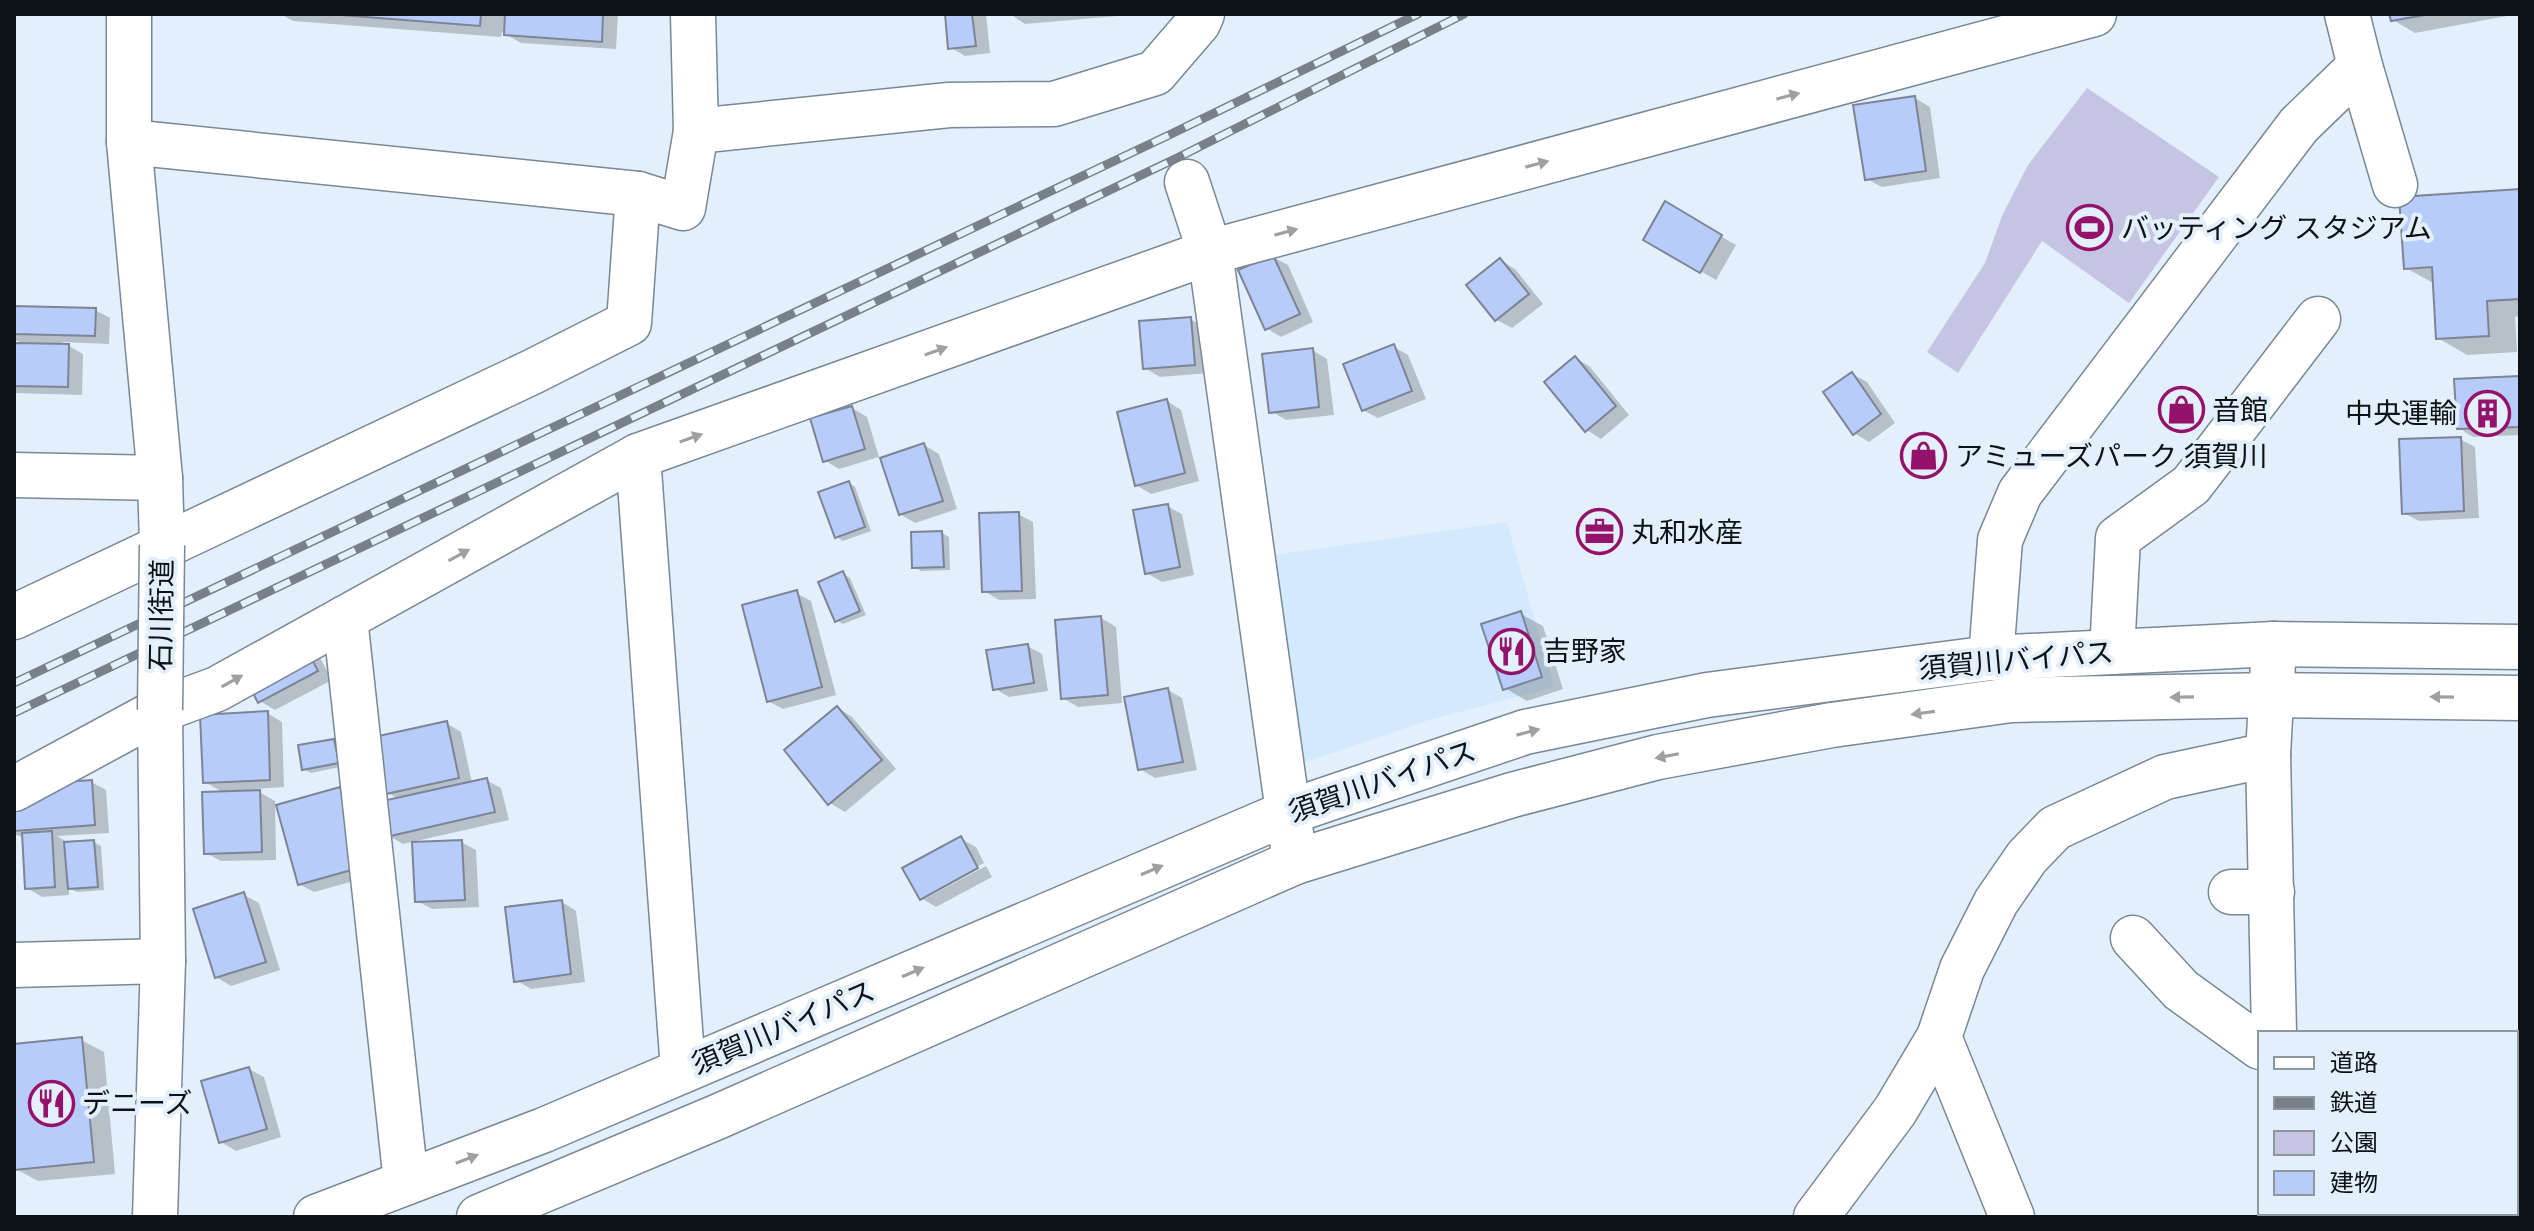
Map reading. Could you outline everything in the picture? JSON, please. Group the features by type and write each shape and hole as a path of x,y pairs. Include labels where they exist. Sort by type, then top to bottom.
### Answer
{"main road":[{"name":"石川街道","path":"129,14 129,142 160,478 162,545 163,961 155,1217"},
{"path":"129,142 638,194 683,208 696,131 693,14"},
{"path":"696,131 949,105 1054,104 1155,73 1198,23 1202,14"},
{"path":"14,789 160,710 217,689 638,456 1210,252 2094,14"},
{"path":"2347,14 2395,185"},
{"path":"1991,658 2000,540 2020,493 2299,125 2360,66"},
{"path":"1187,182 1210,252 1295,862"},
{"path":"14,617 629,323 638,194"},
{"path":"2112,652 2118,538 2191,485 2318,319"},
{"path":"638,456 683,1070"},
{"path":"14,475 160,478"},
{"path":"345,618 406,1182"},
{"path":"2274,644 2268,755 2252,892 2274,1031"},
{"name":"須賀川バイパス","path":"316,1217 544,1130 1289,812 1525,732 1707,695 1991,658 2274,644 2520,647"},
{"name":"須賀川バイパス","path":"479,1217 717,1117 1295,862 1512,795 1658,757 1832,725 2011,700 2273,695 2520,698"},
{"path":"1816,1217 1895,1111 1939,1037 1962,969 1996,902 2027,857 2055,828 2165,777 2268,755"},
{"path":"2133,938 2181,990 2258,1046"},
{"path":"14,965 163,961"},
{"path":"1939,1037 2012,1217"}],"shaded area":[{"path":"1507,522 1554,687 1429,720 1291,767 1266,556"}],"green space":[{"name":"バッティング スタジアム","path":"2087,88 2219,177 2129,303 2042,241 1958,373 1927,352 1985,263 2002,216 2028,165"}],"building":[{"path":"328,14 481,14 480,26"},
{"path":"505,14 603,14 602,42 504,35"},
{"path":"945,14 972,14 976,46 948,49"},
{"path":"2389,14 2430,14 2391,21"},
{"path":"1915,96 1926,171 1865,180 1853,105"},
{"path":"2520,189 2520,299 2487,301 2489,336 2436,339 2432,267 2404,269 2399,197"},
{"path":"1665,201 1722,235 1700,273 1643,240"},
{"path":"1273,255 1300,314 1265,330 1238,270"},
{"path":"1500,258 1529,294 1495,321 1466,285"},
{"path":"14,306 96,308 95,336 14,334"},
{"path":"1191,317 1195,365 1143,369 1139,321"},
{"path":"14,343 69,344 68,387 14,386"},
{"path":"1394,344 1412,391 1362,411 1343,364"},
{"path":"1313,348 1319,407 1269,413 1262,354"},
{"path":"1575,356 1616,406 1585,432 1544,382"},
{"path":"1852,372 1881,414 1853,435 1823,392"},
{"name":"中央運輸","path":"2519,376 2520,427 2457,429 2454,379"},
{"path":"1167,399 1185,473 1135,486 1117,412"},
{"path":"852,406 865,449 823,462 810,418"},
{"path":"2461,437 2464,511 2402,514 2399,439"},
{"path":"924,443 943,501 899,515 880,458"},
{"path":"849,481 865,527 835,538 818,492"},
{"path":"1168,504 1180,567 1145,574 1133,510"},
{"path":"1019,512 1022,591 982,592 979,513"},
{"path":"942,531 944,567 912,568 911,532"},
{"path":"843,571 860,611 835,622 818,582"},
{"path":"797,590 822,687 767,702 742,605"},
{"name":"吉野家","path":"1521,611 1542,677 1503,690 1481,624"},
{"path":"1101,616 1108,695 1061,699 1055,620"},
{"path":"297,630 318,671 258,703 237,661"},
{"path":"1028,644 1034,683 993,690 986,650"},
{"path":"1168,688 1183,762 1138,770 1124,697"},
{"path":"837,706 882,760 828,805 784,750"},
{"path":"268,711 270,780 203,783 200,715"},
{"path":"447,721 459,778 386,794 374,737"},
{"path":"334,739 339,763 302,770 298,745"},
{"path":"487,778 495,812 386,837 378,802"},
{"path":"92,780 95,825 14,831 14,785"},
{"path":"340,787 362,867 298,885 276,805"},
{"path":"260,790 262,852 204,854 202,792"},
{"path":"52,831 55,887 25,889 22,833"},
{"path":"961,836 978,868 920,900 902,868"},
{"path":"94,840 98,887 68,889 64,842"},
{"path":"462,840 465,900 415,902 412,842"},
{"path":"244,892 266,962 215,978 193,909"},
{"path":"562,900 571,974 514,982 505,907"},
{"name":"デニーズ","path":"82,1037 94,1162 14,1170 14,1044"},
{"path":"249,1067 267,1129 219,1143 201,1081"}],"railway":[{"path":"14,683 1418,14"},
{"path":"14,713 1177,158 1464,14"}],"place":[{"name":"バッティング スタジアム","path":"2090,228"},
{"name":"音館","path":"2181,410"},
{"name":"中央運輸","path":"2488,413"},
{"name":"アミューズパーク 須賀川","path":"1924,456"},
{"name":"丸和水産","path":"1600,532"},
{"name":"吉野家","path":"1512,651"},
{"name":"デニーズ","path":"51,1103"}]}
